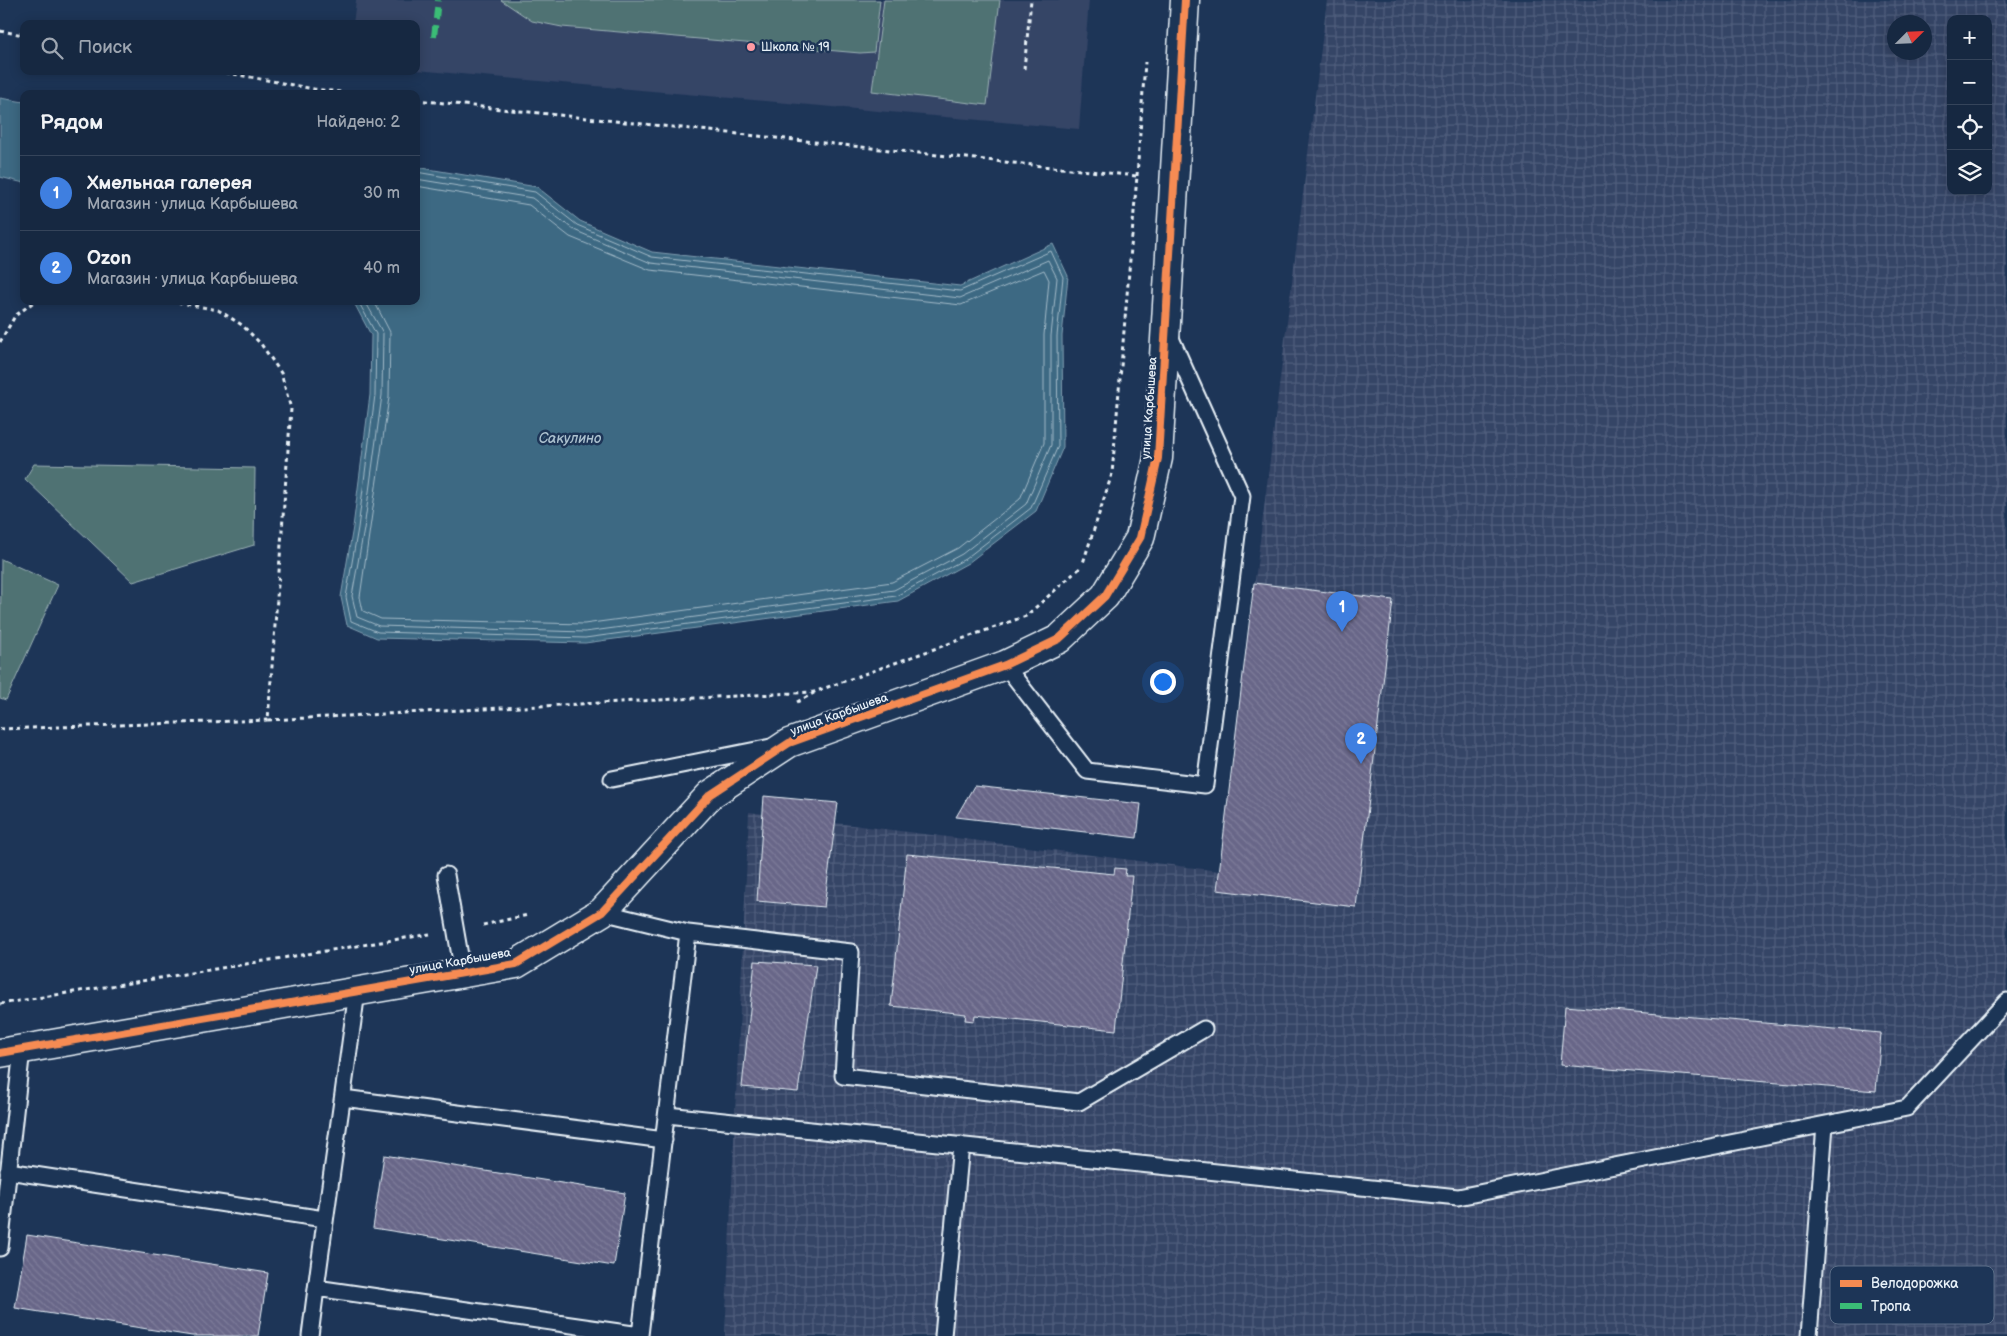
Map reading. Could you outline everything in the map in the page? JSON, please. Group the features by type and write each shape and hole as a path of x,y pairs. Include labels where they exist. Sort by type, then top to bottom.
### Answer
{"street":[{"name":"улица Карбышева","path":"11,1051 516,964 602,912 710,795 789,743 1005,665 1059,639 1105,596 1140,538 1158,458 1185,0"}],"lane":[{"path":"1005,665 1087,771 1205,785 1242,496 1166,328"},
{"path":"612,779 789,743"},
{"path":"446,875 463,973"},
{"path":"602,912 688,933 851,952 843,1076 1079,1102 1204,1029"},
{"path":"316,1288 640,1335 688,933"},
{"path":"310,1336 324,1219 357,991"},
{"path":"667,1115 1458,1197 1907,1108 2007,1001"},
{"path":"0,1248 8,1171 11,1051"},
{"path":"343,1098 664,1140"},
{"path":"1809,1336 1825,1125"},
{"path":"942,1336 961,1145"},
{"path":"8,1171 324,1219"}],"path":[{"path":"1024,69 1031,0"},
{"path":"0,31 20,35"},
{"path":"0,729 268,720 814,692 1026,616 1082,566 1112,474 1145,59"},
{"path":"239,75 323,90"},
{"path":"420,100 1137,176"},
{"path":"0,342 15,316 29,305"},
{"path":"192,305 218,310 242,325 262,344 281,374 290,409 268,720"}],"shaded area":[{"name":"Школа № 19","path":"356,0 1089,0 1079,129 420,70 420,20 354,20"},
{"path":"1327,0 2007,0 2007,1336 725,1336 749,812 1219,871"}],"green space":[{"path":"501,0 880,0 874,52 860,53 562,27 532,21"},
{"path":"884,0 1000,0 987,105 872,91"},
{"path":"34,464 255,468 254,545 133,582 25,479"},
{"path":"1,559 58,585 6,700 0,698"}],"water":[{"path":"0,98 20,101 20,182 0,177"},
{"name":"Сакулино","path":"420,168 537,187 580,221 652,252 960,286 1053,244 1068,276 1062,336 1063,447 1036,511 968,563 898,601 585,643 377,638 347,625 341,597 353,527 370,395 371,335 355,305 420,305"}],"building":[{"path":"1254,583 1393,600 1356,907 1217,890"},
{"path":"974,786 1141,804 1137,838 956,817"},
{"path":"764,796 838,803 824,907 757,901"},
{"path":"907,854 1114,874 1115,868 1126,869 1125,876 1132,876 1116,1030 975,1015 974,1021 965,1020 966,1014 891,1006"},
{"path":"755,961 816,965 798,1092 742,1087"},
{"path":"1565,1006 1881,1033 1876,1091 1560,1065"},
{"path":"384,1155 625,1193 614,1266 373,1228"},
{"path":"27,1235 268,1273 258,1336 192,1336 15,1308"}],"marked path":[{"path":"434,37 438,0"}],"cycle path":[{"path":"0,1053 516,964 602,912 710,795 789,743 1005,665 1059,639 1105,596 1140,538 1158,458 1185,0"}],"place":[{"name":"Школа № 19","path":"751,47"},
{"name":"Хмельная галерея","path":"1342,632"},
{"name":"Ozon","path":"1361,764"}]}
